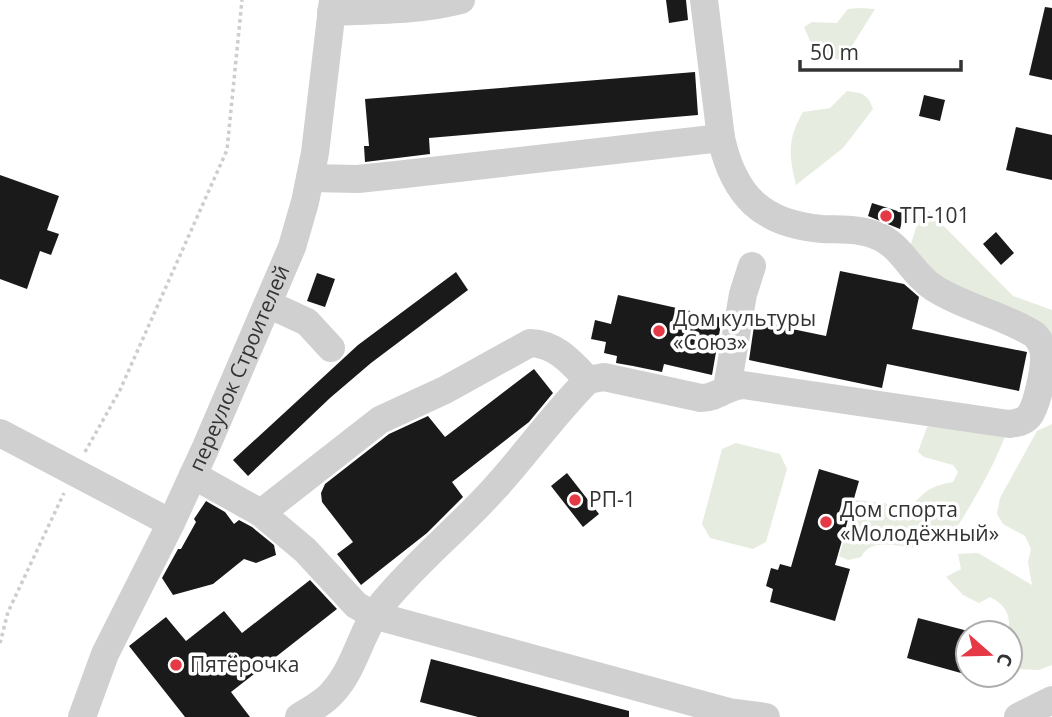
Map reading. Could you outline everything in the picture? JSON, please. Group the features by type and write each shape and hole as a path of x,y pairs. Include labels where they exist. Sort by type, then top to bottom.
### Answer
{"street":[{"path":"332,6 400,9 461,0"},
{"path":"299,717 335,691 373,615 384,601 494,489 566,402 588,380 604,377 701,398 711,398 727,388 743,385 1009,424 1028,417 1034,406 1044,356 1040,341 1035,335 931,286 913,270 895,247 878,236 853,229 808,228 781,221 757,207 736,183 726,160 721,138 704,0"},
{"name":"переулок Строителей","path":"82,717 106,654 193,475 292,247 310,178 332,6"},
{"path":"310,178 358,179 721,138"},
{"path":"727,388 743,294 752,265"},
{"path":"268,303 307,322 331,348"},
{"path":"261,513 380,420 445,390 530,343 545,344 557,351 588,380"},
{"path":"0,432 171,523"},
{"path":"193,475 261,513 305,550 356,605 373,615 729,712 766,717"},
{"path":"1018,717 1052,700"}],"path":[{"path":"0,643 8,612 74,471 120,390 228,150 242,0"}],"shaded area":[{"path":"848,9 875,9 850,49 838,60 811,43 804,27 812,22 837,23"},
{"path":"847,91 863,95 873,109 843,148 796,185 791,148 794,131 803,112 830,108"},
{"path":"923,205 1013,296 1052,310 1052,336 943,279 910,247"},
{"path":"1052,424 1052,665 1039,670 1024,669 1024,619 1008,619 1004,607 990,597 979,603 963,595 946,577 961,569 958,554 978,553 1032,585 1028,562 1031,549 1025,536 1003,524 997,514 1000,498 1037,431"},
{"path":"935,425 1006,434 982,486 952,535 942,535 937,529 928,529 915,548 877,545 865,551 861,557 848,560 839,556 856,500 885,503 901,516 929,490 953,482 958,472 953,465 924,457 918,452 927,427"},
{"path":"736,443 780,454 787,469 766,542 753,549 710,538 702,524 722,449"}],"building":[{"path":"666,0 686,0 688,20 669,23"},
{"path":"1045,7 1052,8 1052,80 1029,75"},
{"path":"695,72 698,115 429,138 430,154 365,162 364,146 369,146 365,99"},
{"path":"924,95 945,100 940,121 919,116"},
{"path":"1016,127 1052,135 1052,180 1006,170"},
{"path":"0,175 59,196 47,230 59,234 51,255 40,251 27,289 0,279"},
{"name":"ТП-101","path":"872,203 904,213 900,229 868,216"},
{"path":"996,232 1014,253 1001,265 983,244"},
{"path":"840,271 904,284 919,297 912,329 1027,352 1019,391 887,364 882,388 749,360 754,326 757,326 758,322 826,336"},
{"path":"456,272 468,290 371,363 248,476 233,460 358,345"},
{"path":"317,273 335,279 325,307 307,301"},
{"name":"Дом культуры «Союз»","path":"618,295 722,318 712,375 664,364 662,372 616,363 617,356 604,353 606,342 591,339 595,320 611,324"},
{"path":"534,369 553,393 529,422 452,482 463,497 427,533 361,585 337,554 353,542 322,502 321,493 325,484 389,434 428,416 445,437"},
{"name":"Дом спорта «Молодёжный»","path":"819,469 859,481 835,565 850,569 835,621 770,602 773,589 766,586 771,568 778,570 780,564 791,567"},
{"name":"РП-1","path":"567,473 599,514 583,527 551,486"},
{"path":"206,501 225,512 234,524 239,520 252,527 274,545 276,555 256,563 244,559 213,584 173,595 162,578 178,549 181,549 196,522 194,519"},
{"path":"310,580 337,609 231,692 250,717 185,717 129,646 166,617 186,641 224,611 242,633"},
{"path":"918,618 954,627 954,671 907,658"},
{"path":"431,659 629,711 629,717 478,717 420,702"}],"place":[{"name":"ТП-101","path":"886,216"},
{"name":"Дом культуры «Союз»","path":"659,331"},
{"name":"РП-1","path":"575,500"},
{"name":"Дом спорта «Молодёжный»","path":"826,522"},
{"name":"Пятёрочка","path":"176,665"}]}
